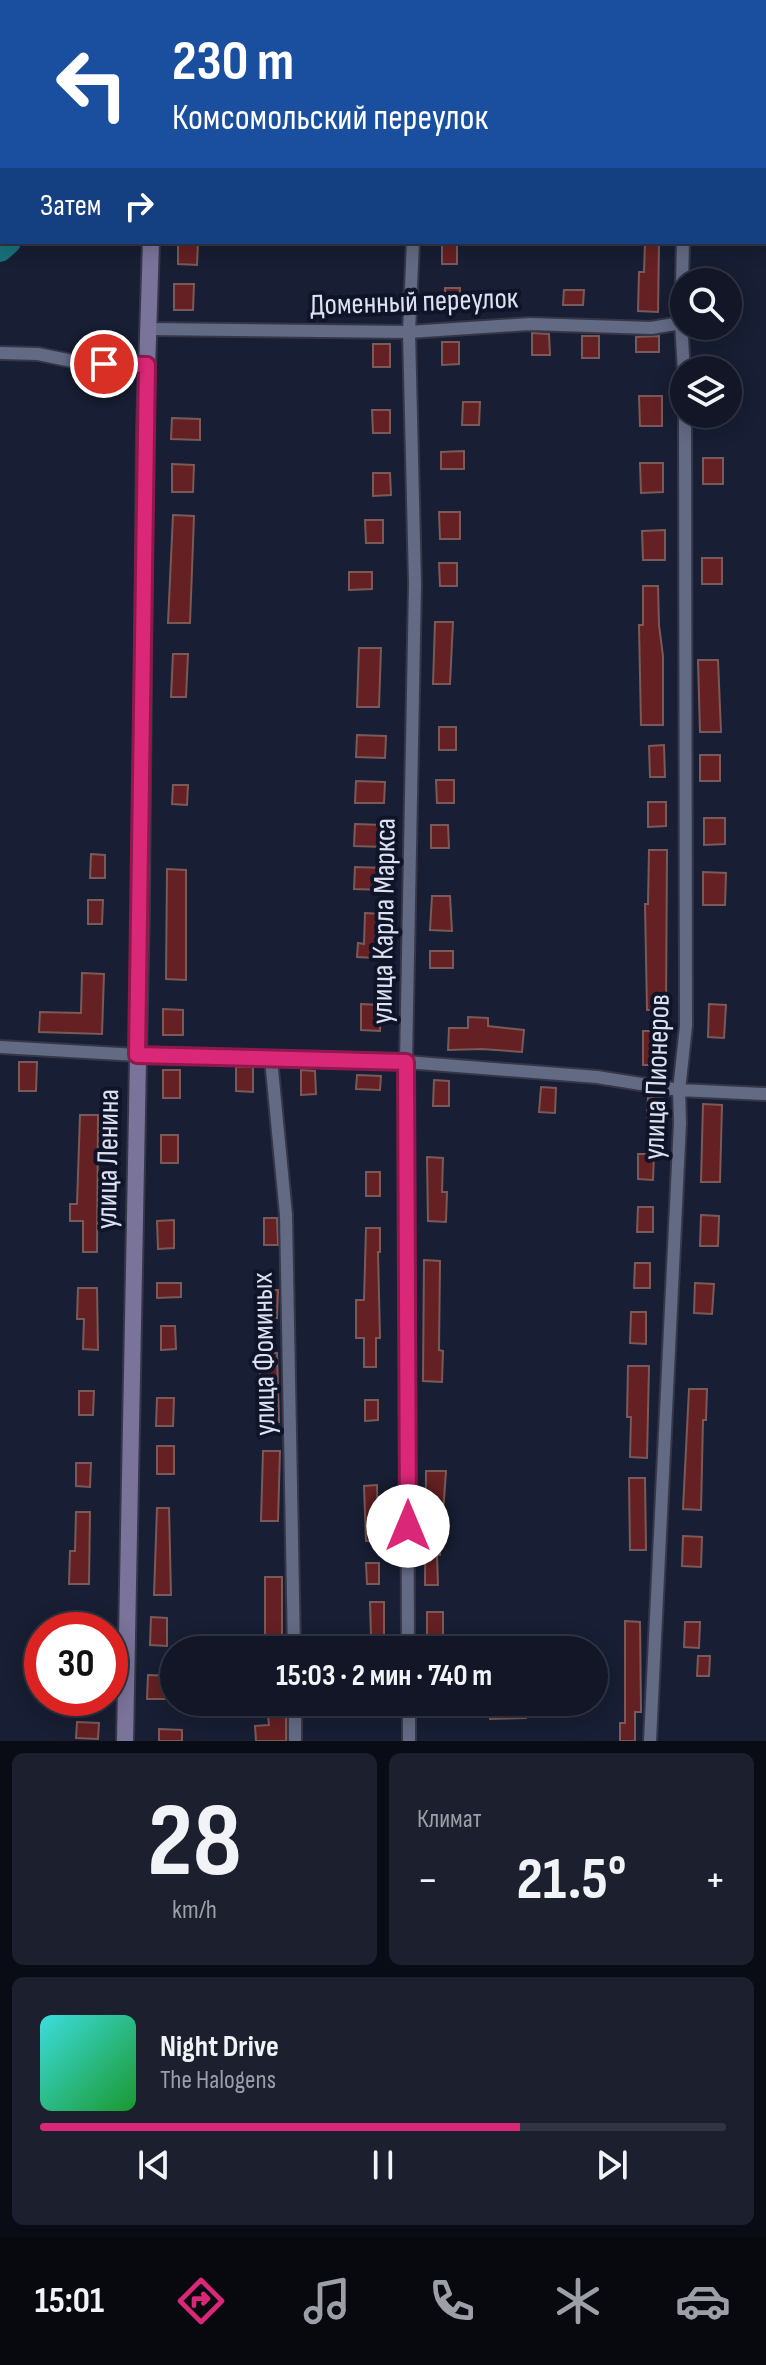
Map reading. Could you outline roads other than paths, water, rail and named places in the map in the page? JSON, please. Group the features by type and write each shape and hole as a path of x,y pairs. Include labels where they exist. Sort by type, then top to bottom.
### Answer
{"main road":[{"name":"улица Ленина","path":"125,1741 151,244"}],"street":[{"name":"улица Карла Маркса","path":"408,1636 406,1062 415,584 409,332 413,244"},
{"path":"682,268 683,244"},
{"name":"Доменный переулок","path":"149,329 409,332 530,324 651,328 670,325"},
{"path":"0,353 38,354 82,363 147,365"},
{"name":"улица Пионеров","path":"650,1741 680,1123 679,1090 686,1026 685,428"},
{"path":"0,1047 137,1055 406,1062 597,1077 679,1090 766,1094"},
{"name":"улица Фоминых","path":"271,1059 286,1215 294,1636"},
{"path":"295,1716 295,1741"},
{"path":"409,1716 409,1741"}],"waterway":[{"path":"0,250 7,244"}]}
